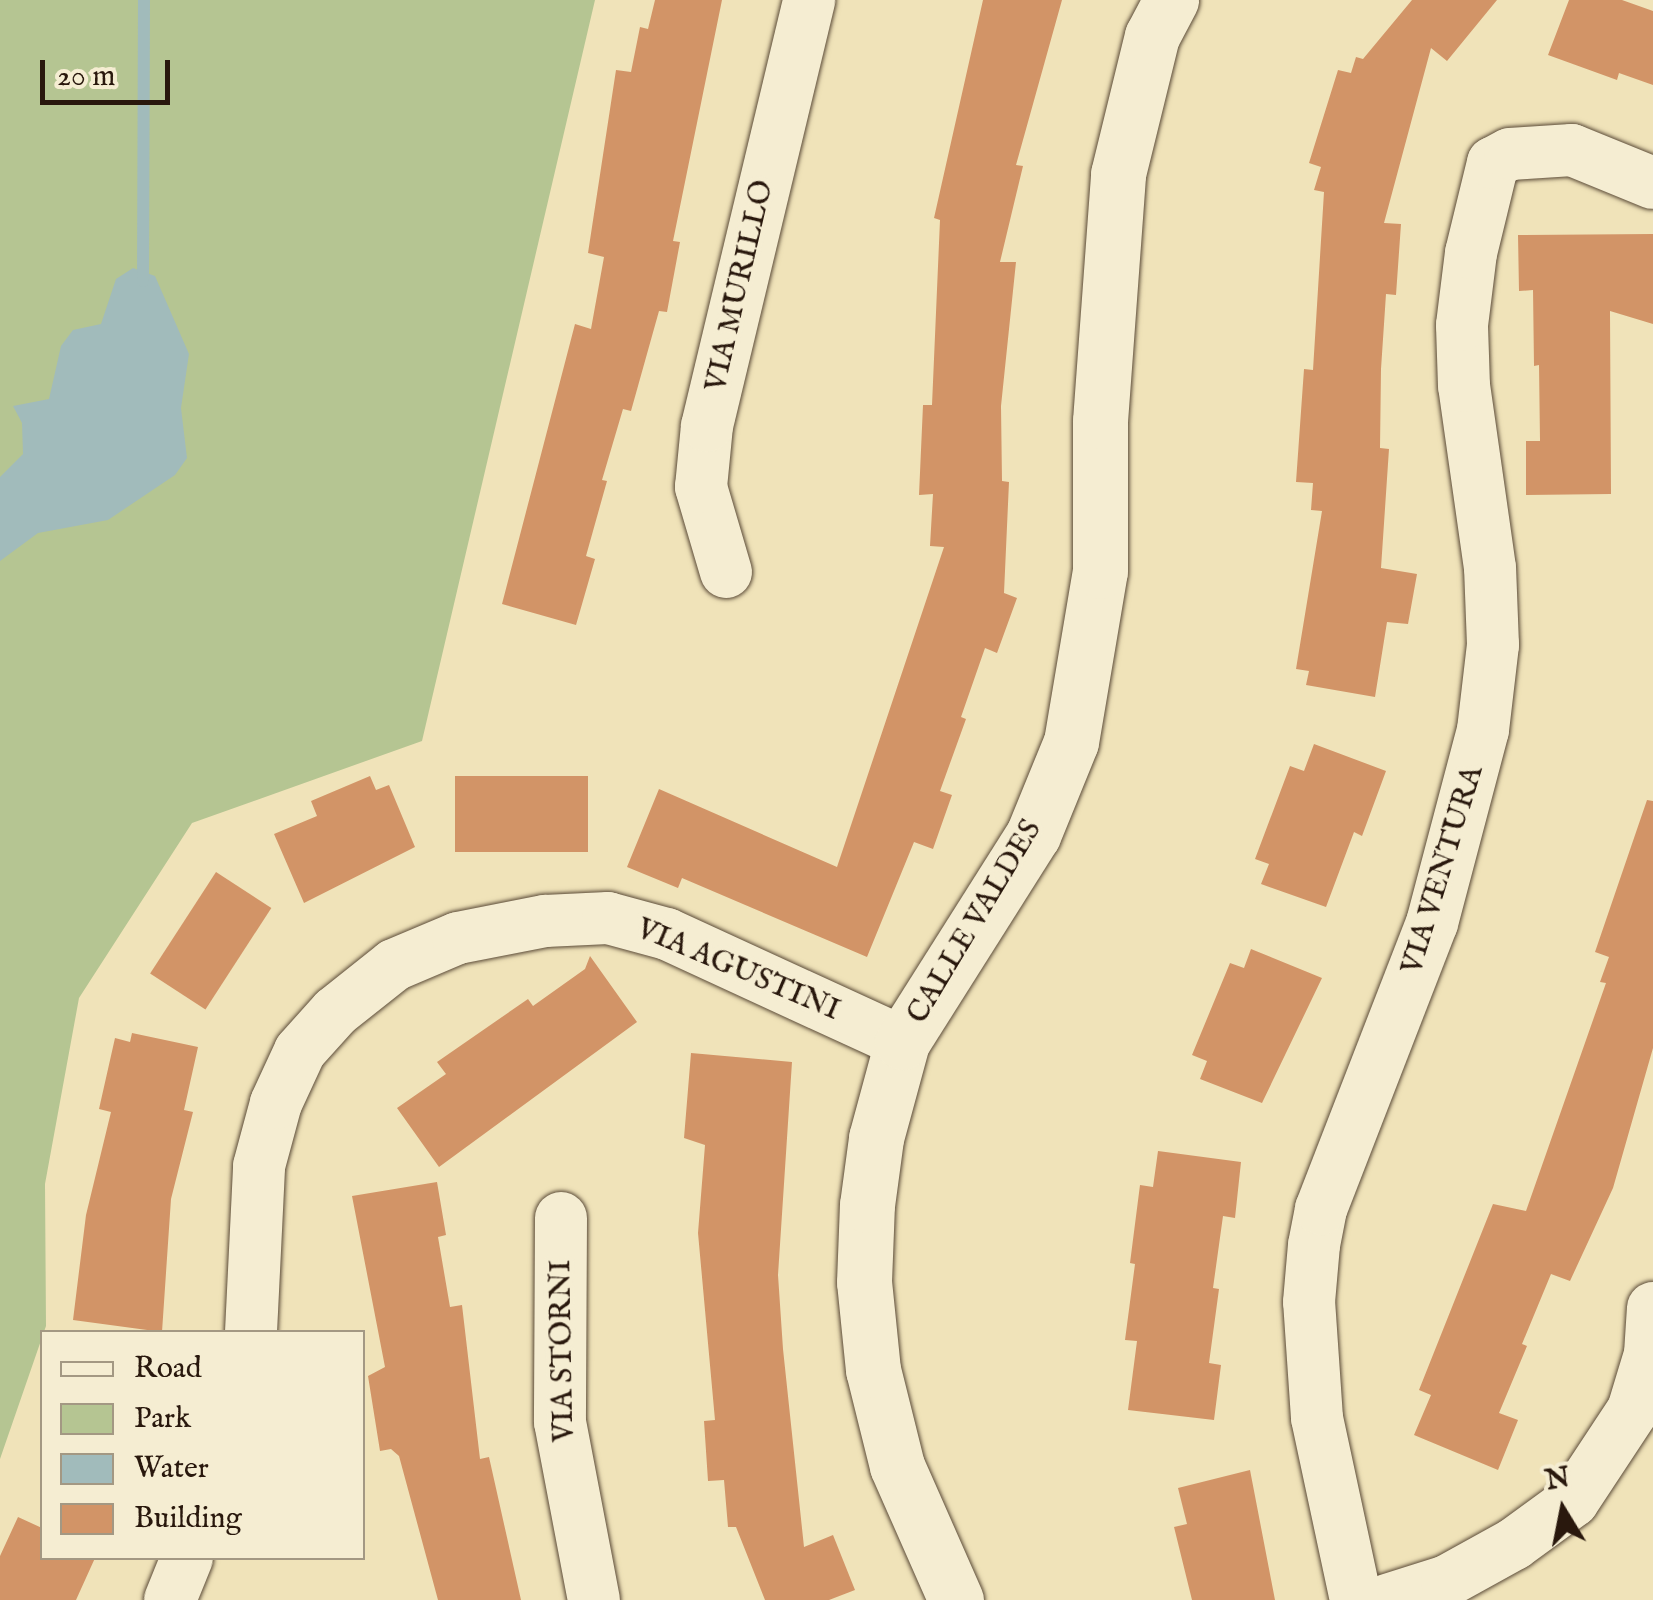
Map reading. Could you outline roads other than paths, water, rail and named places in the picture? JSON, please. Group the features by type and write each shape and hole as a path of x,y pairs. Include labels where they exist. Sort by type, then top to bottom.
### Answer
{"street":[{"name":"VIA MURILLO","path":"726,572 701,487 707,426 809,0"},
{"name":"CALLE VALDES","path":"956,1600 897,1466 872,1370 864,1282 867,1206 876,1138 902,1042 1032,835 1071,742 1100,571 1100,422 1118,174 1152,36 1171,0"},
{"name":"VIA VENTURA","path":"1356,1600 1317,1418 1310,1302 1314,1245 1321,1209 1432,923 1483,730 1493,645 1490,568 1462,325 1470,253 1493,163 1530,152 1572,150 1653,183"},
{"name":"VIA AGUSTINI","path":"250,1330 259,1166 276,1103 300,1051 335,1012 394,965 458,938 545,920 608,918 667,934 902,1042"},
{"name":"VIA STORNI","path":"561,1218 560,1422 594,1600"},
{"path":"1387,1600 1447,1580 1514,1544 1573,1501 1633,1410 1650,1354 1653,1308"},
{"path":"170,1600 187,1560"}],"water":[{"path":"133,268 155,276 189,354 181,408 187,458 175,475 108,520 38,533 0,561 0,477 23,454 22,423 13,406 49,399 61,346 73,330 101,324 116,279"}],"waterway":[{"path":"143,281 144,0"}]}
